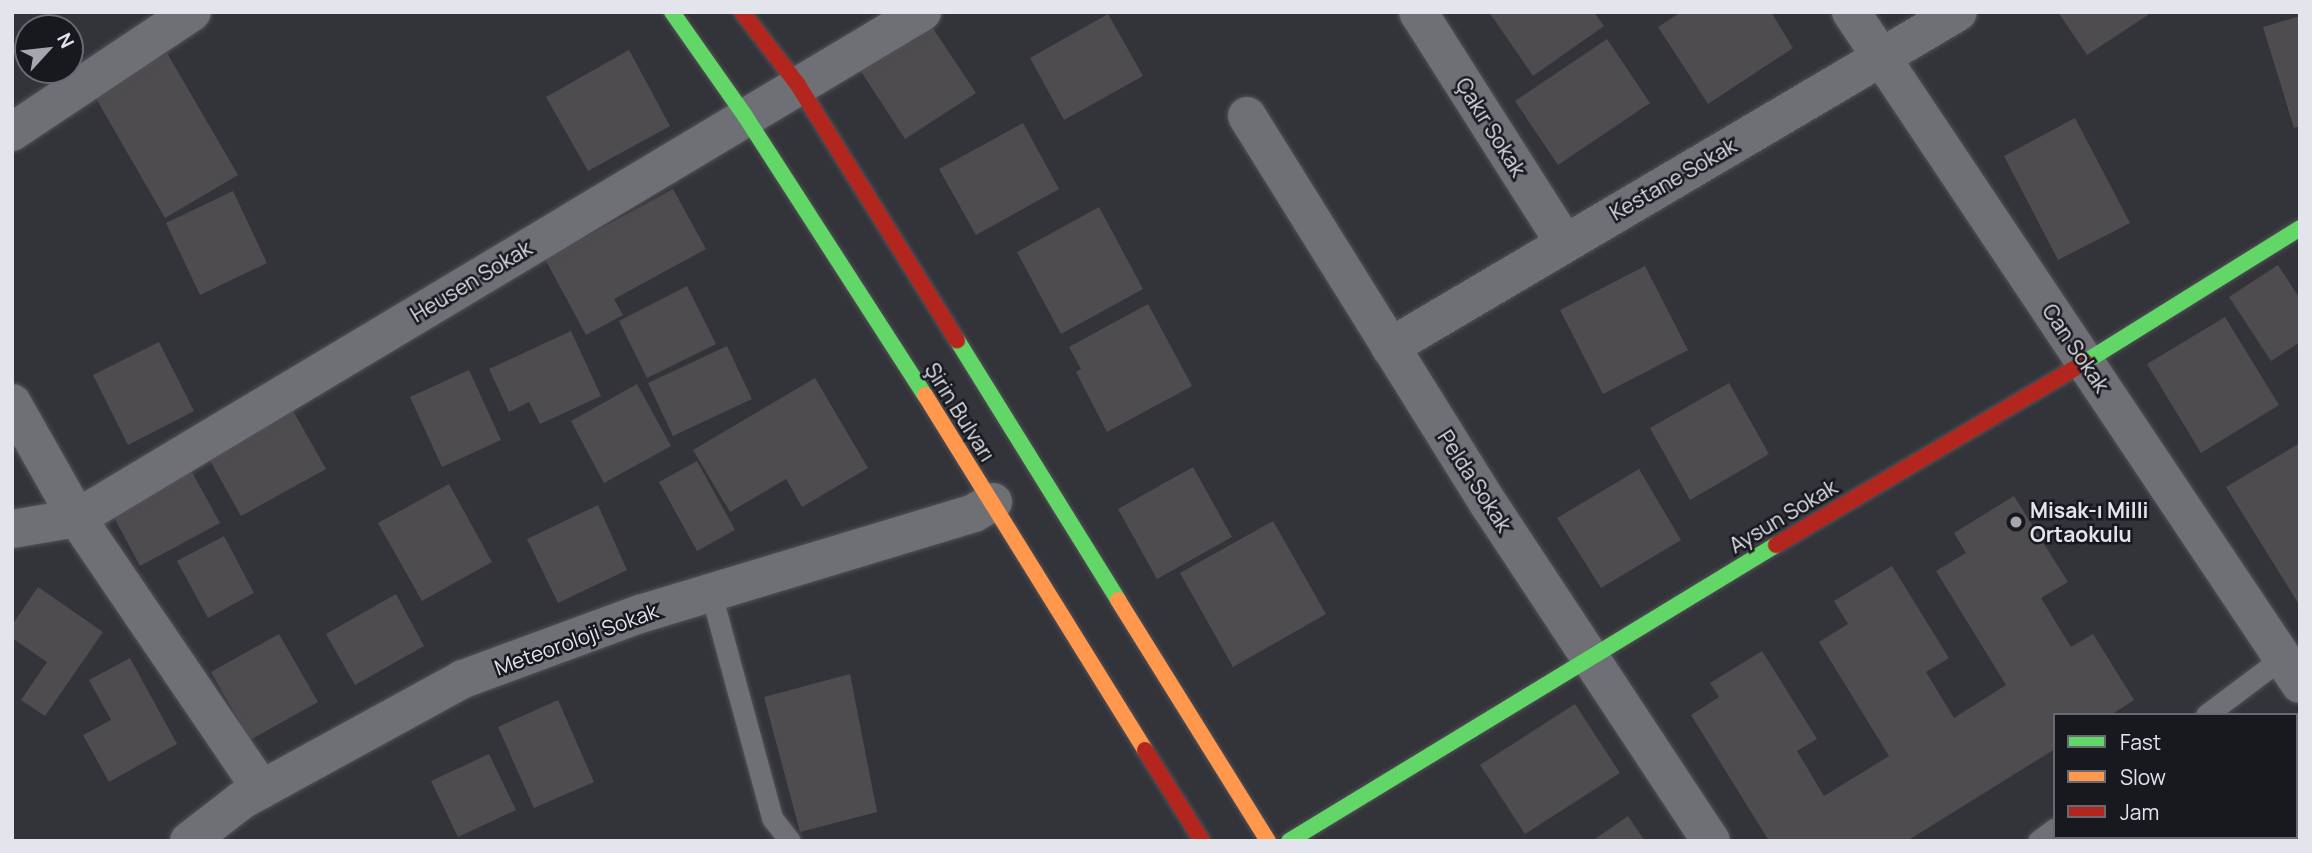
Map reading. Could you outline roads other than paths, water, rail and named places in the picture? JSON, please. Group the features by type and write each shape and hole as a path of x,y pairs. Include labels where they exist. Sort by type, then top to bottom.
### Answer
{"main road":[{"name":"Şirin Bulvarı","path":"672,12 745,116 993,502 1202,841"},
{"name":"Şirin Bulvarı","path":"742,12 798,85 1268,841"},
{"name":"Aysun Sokak","path":"1289,841 1588,656 2085,362 2300,228"}],"street":[{"path":"12,132 192,12"},
{"name":"Heusen Sokak","path":"12,529 76,518 922,12"},
{"name":"Çakır Sokak","path":"1418,12 1564,242"},
{"name":"Can Sokak","path":"1851,12 2291,671"},
{"name":"Kestane Sokak","path":"1390,347 1958,12"},
{"name":"Pelda Sokak","path":"1247,116 1390,347 1588,656 1711,841"},
{"path":"12,403 76,518 261,789"},
{"name":"Meteoroloji Sokak","path":"189,841 261,789 463,679 711,593 974,513 993,502"}],"lane":[{"path":"711,593 772,818 790,841"},
{"path":"2210,713 2291,671"},
{"path":"2038,841 2053,830"}],"place":[{"name":"Misak-ı Milli Ortaokulu","path":"2016,522"}]}
